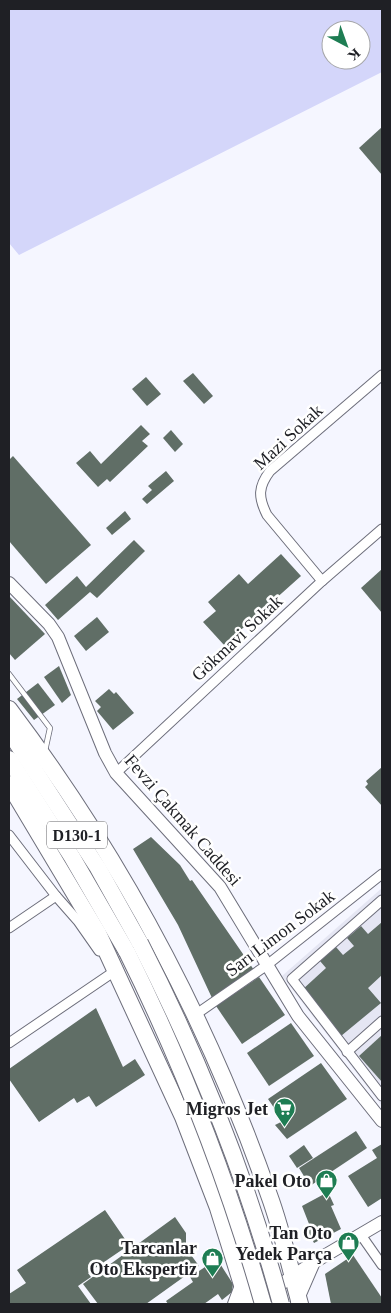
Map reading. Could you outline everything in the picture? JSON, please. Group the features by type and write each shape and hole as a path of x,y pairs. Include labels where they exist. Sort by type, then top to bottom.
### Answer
{"highway":[{"path":"9,709 84,816 129,889 175,970 241,1118 270,1197 292,1276 297,1302"},
{"name":"D130-1","path":"9,731 98,868 182,1069 233,1205 263,1304"},
{"name":"D130-1","path":"9,759 76,865 133,948 189,1045 228,1140 265,1246 281,1304"},
{"path":"9,784 98,932 183,1117 218,1208 249,1304"}],"street":[{"name":"Mazi Sokak","path":"322,581 267,515 261,503 260,487 270,471 382,375"},
{"name":"Gökmavi Sokak","path":"116,773 322,581 382,529"},
{"name":"Fevzi Çakmak Caddesi","path":"9,583 49,624 58,637 105,753 116,773 220,887 298,1016 382,1121"},
{"path":"9,835 56,896 87,932 140,1024"},
{"name":"Sarı Limon Sokak","path":"195,1015 267,965 382,874"},
{"path":"9,928 56,896"},
{"path":"382,900 292,979 382,1096"},
{"path":"9,1043 112,973"},
{"path":"347,1052 382,1021"},
{"path":"249,1304 314,1262 382,1222"},
{"path":"362,1235 382,1265"},
{"path":"297,1302 314,1262"},
{"path":"234,1304 242,1283"}],"lane":[{"path":"9,674 50,728 44,757"}],"shaded area":[{"path":"9,9 382,9 382,72 19,255 9,243"},
{"path":"382,888 382,1106 282,976"}],"building":[{"path":"382,127 382,175 359,148"},
{"path":"193,373 213,396 204,404 183,381"},
{"path":"146,377 161,394 147,406 132,389"},
{"path":"141,425 150,434 142,441 148,446 110,482 107,479 98,487 76,463 90,451 101,464"},
{"path":"171,430 183,444 175,452 163,438"},
{"path":"13,456 91,545 46,584 9,541 9,460"},
{"path":"166,471 174,481 147,504 142,499 152,490 148,486"},
{"path":"125,511 131,519 112,535 106,528"},
{"path":"134,540 145,551 97,598 90,592 58,620 45,605 77,576 86,587"},
{"path":"281,554 301,576 224,645 203,622 216,611 208,602 239,574 248,584"},
{"path":"382,569 382,613 361,588"},
{"path":"9,596 45,634 15,660 9,653"},
{"path":"97,617 109,632 86,651 74,636"},
{"path":"59,666 71,695 62,703 44,677"},
{"path":"38,683 55,705 34,720 17,699"},
{"path":"109,689 114,694 116,692 134,713 113,730 97,711 101,707 95,701"},
{"path":"382,767 382,806 365,787 368,784 366,781"},
{"path":"151,837 180,865 190,881 192,880 254,970 212,998 178,925 133,849"},
{"path":"382,922 382,975 368,988 381,1003 341,1036 302,990 326,968 320,961 336,947 343,955 354,946 347,938 361,926 368,934"},
{"path":"259,977 285,1015 242,1044 216,1006"},
{"path":"96,1008 123,1067 135,1059 145,1075 96,1107 89,1096 77,1103 74,1098 39,1122 9,1079 9,1069"},
{"path":"291,1023 314,1056 269,1086 247,1053"},
{"path":"382,1035 382,1082 359,1056"},
{"path":"321,1063 347,1099 287,1139 275,1125 283,1121 268,1099"},
{"path":"356,1131 367,1148 310,1186 299,1168"},
{"path":"382,1144 382,1198 368,1207 348,1176 377,1158 372,1150"},
{"path":"304,1145 313,1158 297,1168 289,1156"},
{"path":"328,1192 334,1205 331,1206 341,1229 314,1243 308,1231 311,1229 302,1206"},
{"path":"105,1210 129,1245 88,1273 91,1277 78,1286 91,1304 9,1304 9,1294 26,1283 17,1270"},
{"path":"175,1217 186,1233 186,1248 199,1266 146,1304 98,1304 83,1284"},
{"path":"353,1255 382,1298 382,1304 331,1304 325,1274"},
{"path":"217,1259 233,1284 232,1292 222,1300 218,1294 204,1304 168,1304 166,1301 193,1282 190,1277"}],"place":[{"name":"Migros Jet","path":"284,1128"},
{"name":"Pakel Oto","path":"327,1200"},
{"name":"Tan Oto Yedek Parça","path":"348,1262"},
{"name":"Tarcanlar Oto Ekspertiz","path":"213,1277"}]}
